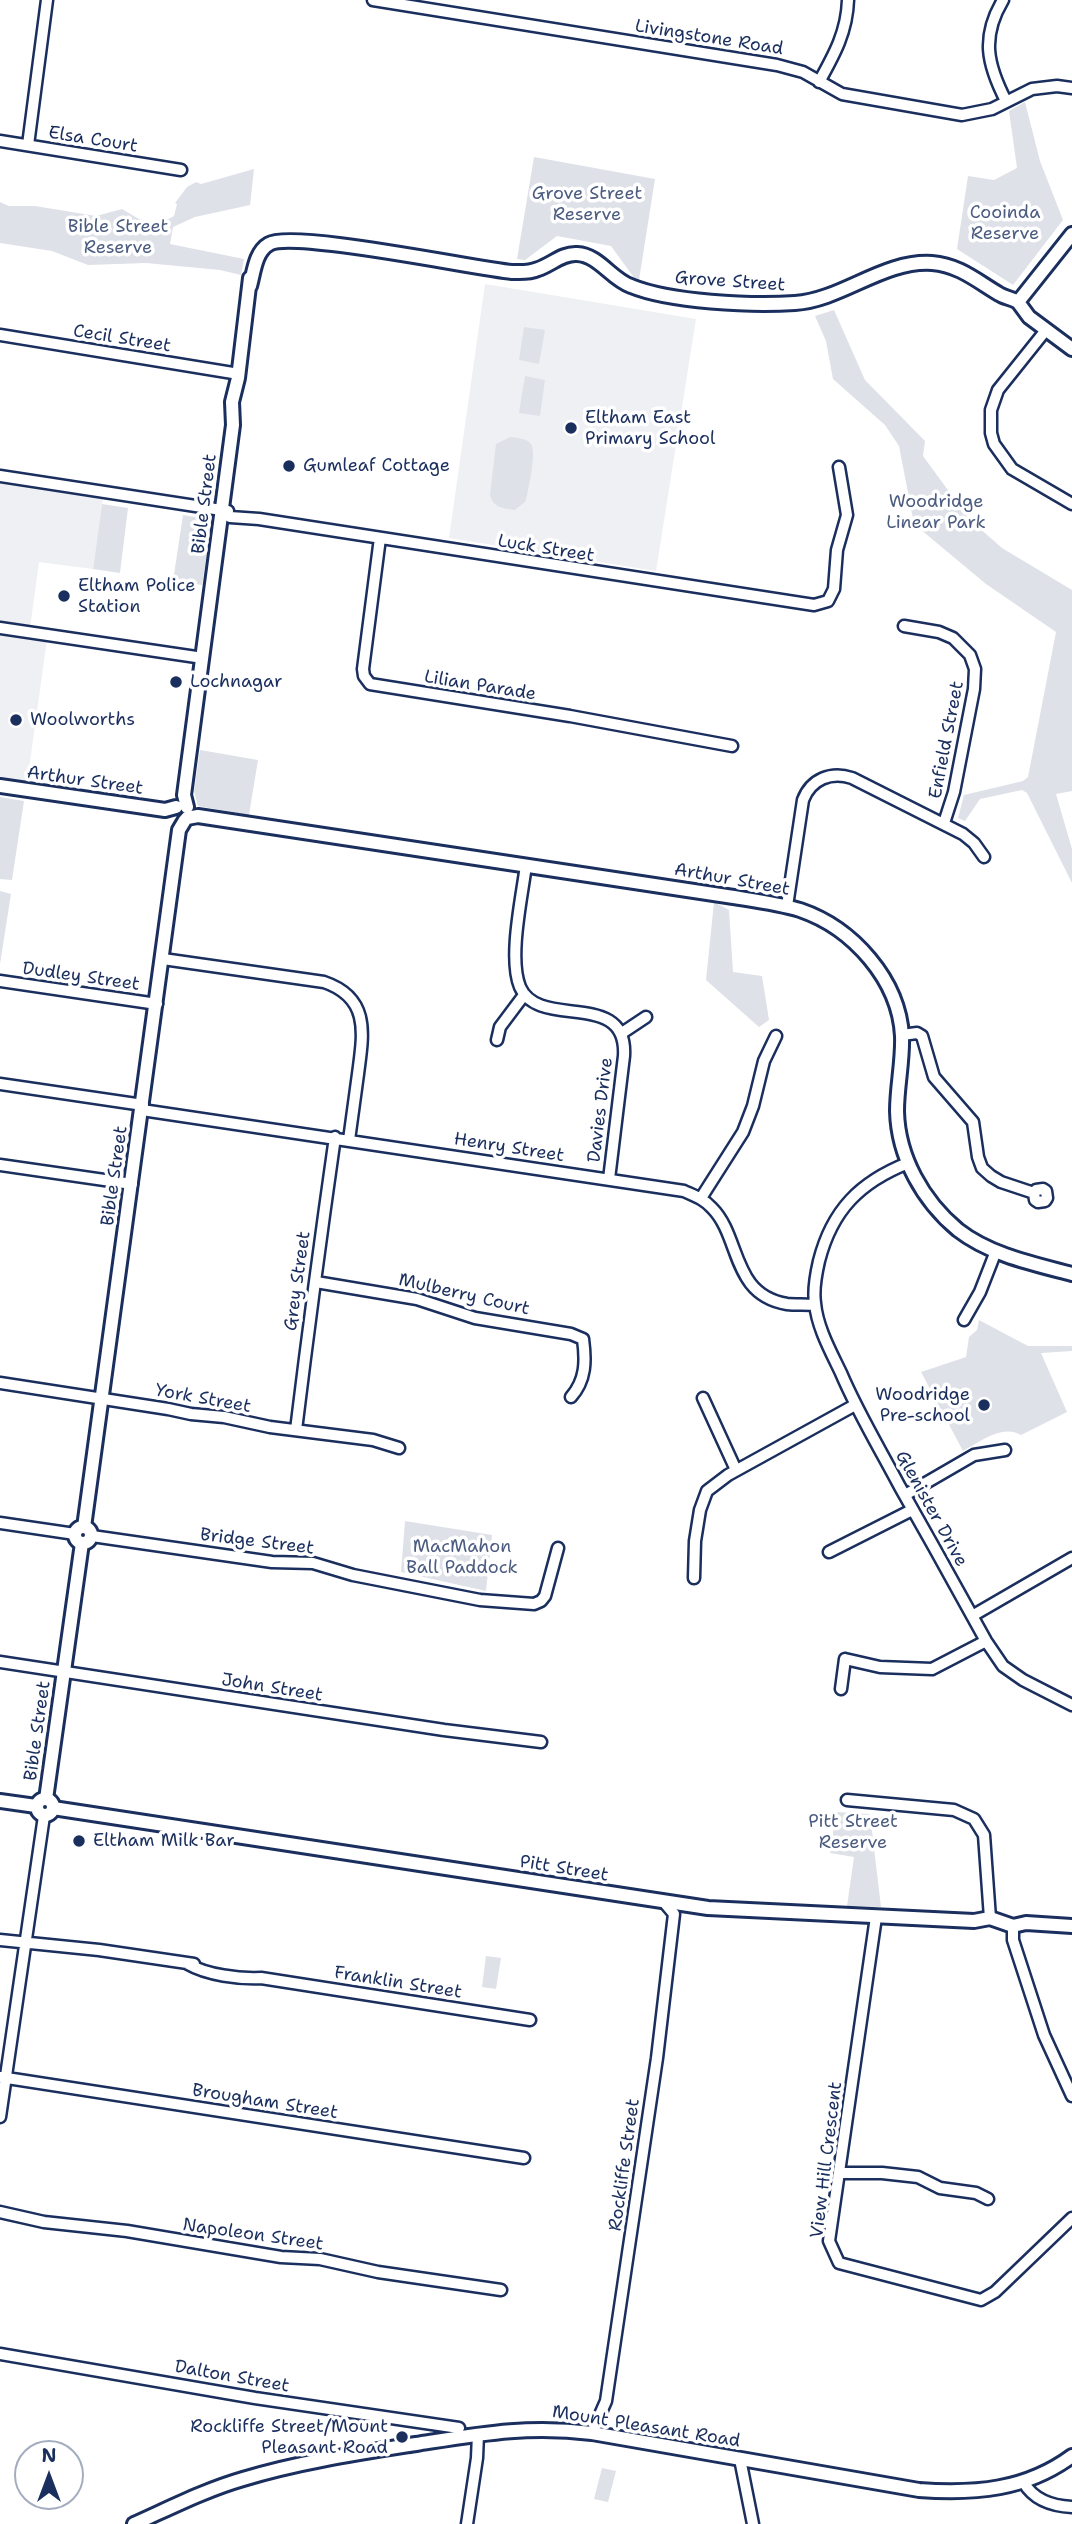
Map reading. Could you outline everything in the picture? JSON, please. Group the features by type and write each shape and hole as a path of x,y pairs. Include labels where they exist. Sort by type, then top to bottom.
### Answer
{"street":[{"path":"28,145 47,0"},
{"name":"Livingstone Road","path":"373,0 777,65 803,72 835,92 849,96 962,115 992,109 1020,93 1044,87 1072,88"},
{"path":"818,82 843,37 848,18 848,0"},
{"path":"1003,0 991,27 988,51 994,78 1006,101"},
{"name":"Elsa Court","path":"0,141 181,170"},
{"name":"Grove Street","path":"262,245 272,235 283,233 301,235 316,241 512,272 534,271 564,256 584,255 622,283 638,289 674,297 718,301 805,302 903,267 930,263 962,271 1002,296 1018,302 1029,317 1072,349"},
{"path":"1018,302 1072,234"},
{"name":"Bible Street","path":"0,2117 3,2077 45,1807 157,1004 233,425 240,404 239,376 251,256 262,245"},
{"path":"1046,330 998,390 991,410 991,433 994,444 1012,469 1071,506"},
{"name":"Cecil Street","path":"0,335 239,376"},
{"name":"Luck Street","path":"0,476 222,512 230,517 259,519 814,606 828,601 834,589 837,550 847,516 839,467"},
{"name":"Lilian Parade","path":"380,538 363,669 363,676 370,684 570,716 732,746"},
{"name":"Enfield Street","path":"904,626 939,632 953,638 970,655 975,669 974,689 954,792 944,823"},
{"path":"0,628 203,658"},
{"path":"787,906 803,800 816,782 835,775 852,778 944,823 969,838 984,857"},
{"name":"Arthur Street","path":"0,786 526,865 787,906 803,911 837,929 865,953 893,1002 902,1035 898,1126 908,1163 928,1200 943,1216 976,1242 996,1251 1072,1274"},
{"path":"526,865 515,964 524,995 546,1006 603,1018 615,1024 622,1033 646,1017"},
{"path":"163,959 324,982 348,996 359,1013 363,1031 349,1140"},
{"name":"Dudley Street","path":"0,981 157,1004"},
{"path":"497,1040 500,1027 524,995"},
{"path":"902,1035 917,1032 922,1036 934,1077 973,1122 982,1168 1001,1182 1034,1193"},
{"name":"Davies Drive","path":"609,1178 624,1056 622,1033"},
{"path":"776,1036 764,1061 753,1106 743,1132 701,1198 725,1224 737,1262 758,1290 785,1303 814,1305"},
{"name":"Henry Street","path":"0,1084 335,1138 609,1178 684,1191 701,1198"},
{"name":"Grey Street","path":"296,1430 335,1138"},
{"name":"Glenister Drive","path":"908,1163 866,1185 847,1202 834,1220 823,1243 817,1269 814,1305 825,1339 855,1405 986,1641 1003,1666 1023,1680 1072,1705"},
{"path":"0,1165 132,1184"},
{"path":"964,1320 980,1292 996,1251"},
{"name":"Mulberry Court","path":"316,1282 417,1299 475,1318 571,1334 583,1339 584,1368 580,1386 571,1397"},
{"name":"York Street","path":"0,1383 382,1442 399,1448"},
{"path":"704,1398 736,1470"},
{"path":"694,1578 695,1541 700,1510 707,1491 736,1470 855,1405"},
{"path":"905,1495 974,1455 1005,1450"},
{"path":"829,1552 912,1510"},
{"name":"Bridge Street","path":"0,1523 272,1562 313,1563 353,1575 480,1600 534,1604 545,1596 558,1548"},
{"path":"972,1616 1072,1558"},
{"path":"841,1689 845,1659 880,1667 932,1669 986,1641"},
{"name":"John Street","path":"0,1662 444,1730 541,1742"},
{"path":"847,1800 954,1810 974,1819 984,1835 990,1918"},
{"name":"Pitt Street","path":"0,1801 732,1910 974,1921 990,1918 1013,1926 1026,1923 1072,1926"},
{"name":"Rockliffe Street","path":"592,2433 606,2401 657,2058 674,1914 663,1901"},
{"name":"View Hill Crescent","path":"876,1917 829,2241 839,2263 981,2300 995,2292 1072,2218"},
{"path":"1013,1926 1013,1940 1044,2035 1072,2096"},
{"name":"Franklin Street","path":"0,1940 199,1964 251,1973 261,1978 530,2020"},
{"name":"Brougham Street","path":"3,2077 524,2158"},
{"path":"839,2174 882,2173 918,2177 940,2188 976,2193 988,2199"},
{"name":"Napoleon Street","path":"0,2212 44,2222 127,2231 281,2257 320,2259 378,2272 501,2290"},
{"name":"Dalton Street","path":"0,2354 255,2398 459,2427"},
{"name":"Mount Pleasant Road","path":"134,2524 204,2492 267,2472 522,2428 556,2428 592,2433 919,2490 951,2493 983,2491 1024,2483 1072,2456"},
{"path":"467,2524 478,2434"},
{"path":"740,2459 753,2524"},
{"path":"1024,2483 1032,2495 1060,2506 1072,2507"}],"shaded area":[{"name":"Eltham East Primary School","path":"485,284 696,319 656,571 449,538"},
{"path":"0,482 103,497 93,569 39,562 30,628 0,624"},
{"name":"Woolworths","path":"0,633 47,640 27,783 0,779"}],"green space":[{"name":"Cooinda Reserve","path":"1025,102 1040,161 1063,220 1013,285 957,249 968,176 994,180 1017,168 1009,111"},
{"name":"Grove Street Reserve","path":"534,157 655,179 639,280 635,279 611,246 557,236 525,260 517,259"},
{"name":"Bible Street Reserve","path":"254,169 250,205 195,217 173,227 170,244 244,259 241,275 220,270 146,263 88,265 52,251 0,243 0,202 9,206 35,206 96,216 122,209 141,220 153,223 174,216 175,203 187,187 196,182 201,184"},
{"name":"Woodridge Linear Park","path":"834,310 865,380 925,441 923,456 969,519 1002,548 1072,590 1072,791 1056,794 1072,849 1072,883 1027,793 1022,790 980,799 965,821 958,818 964,795 1023,781 1028,777 1056,632 986,584 914,524 899,446 885,425 833,379 826,341 815,316"},
{"path":"524,327 545,330 539,364 519,360"},
{"path":"525,376 545,380 540,416 519,413"},
{"path":"510,437 527,441 533,449 526,501 515,510 496,505 490,495 496,444"},
{"path":"102,504 128,508 120,573 93,569"},
{"path":"183,515 212,520 202,585 173,581"},
{"path":"200,750 258,760 249,815 198,806 194,791"},
{"path":"0,797 24,801 12,880 0,879"},
{"path":"0,891 11,894 0,964"},
{"path":"714,902 729,910 733,972 762,976 769,1020 759,1027 706,980"},
{"path":"979,1320 1028,1346 1072,1346 1072,1351 1041,1353 1067,1412 1021,1435 1014,1432 999,1433 963,1451 921,1372 966,1357 969,1337 977,1330"},
{"name":"MacMahon Ball Paddock","path":"405,1521 492,1535 486,1591 401,1572"},
{"name":"Pitt Street Reserve","path":"836,1812 870,1814 881,1907 847,1906 854,1857 830,1853"},
{"path":"486,1956 501,1958 496,1989 482,1987"},
{"path":"602,2468 616,2471 608,2502 594,2499"}],"place":[{"name":"Eltham East Primary School","path":"571,428"},
{"name":"Gumleaf Cottage","path":"289,466"},
{"name":"Eltham Police Station","path":"64,596"},
{"name":"Lochnagar","path":"176,682"},
{"name":"Woolworths","path":"16,720"},
{"name":"Woodridge Pre-school","path":"984,1405"},
{"name":"Eltham Milk Bar","path":"79,1841"},
{"name":"Rockliffe Street/Mount Pleasant Road","path":"402,2437"}]}
